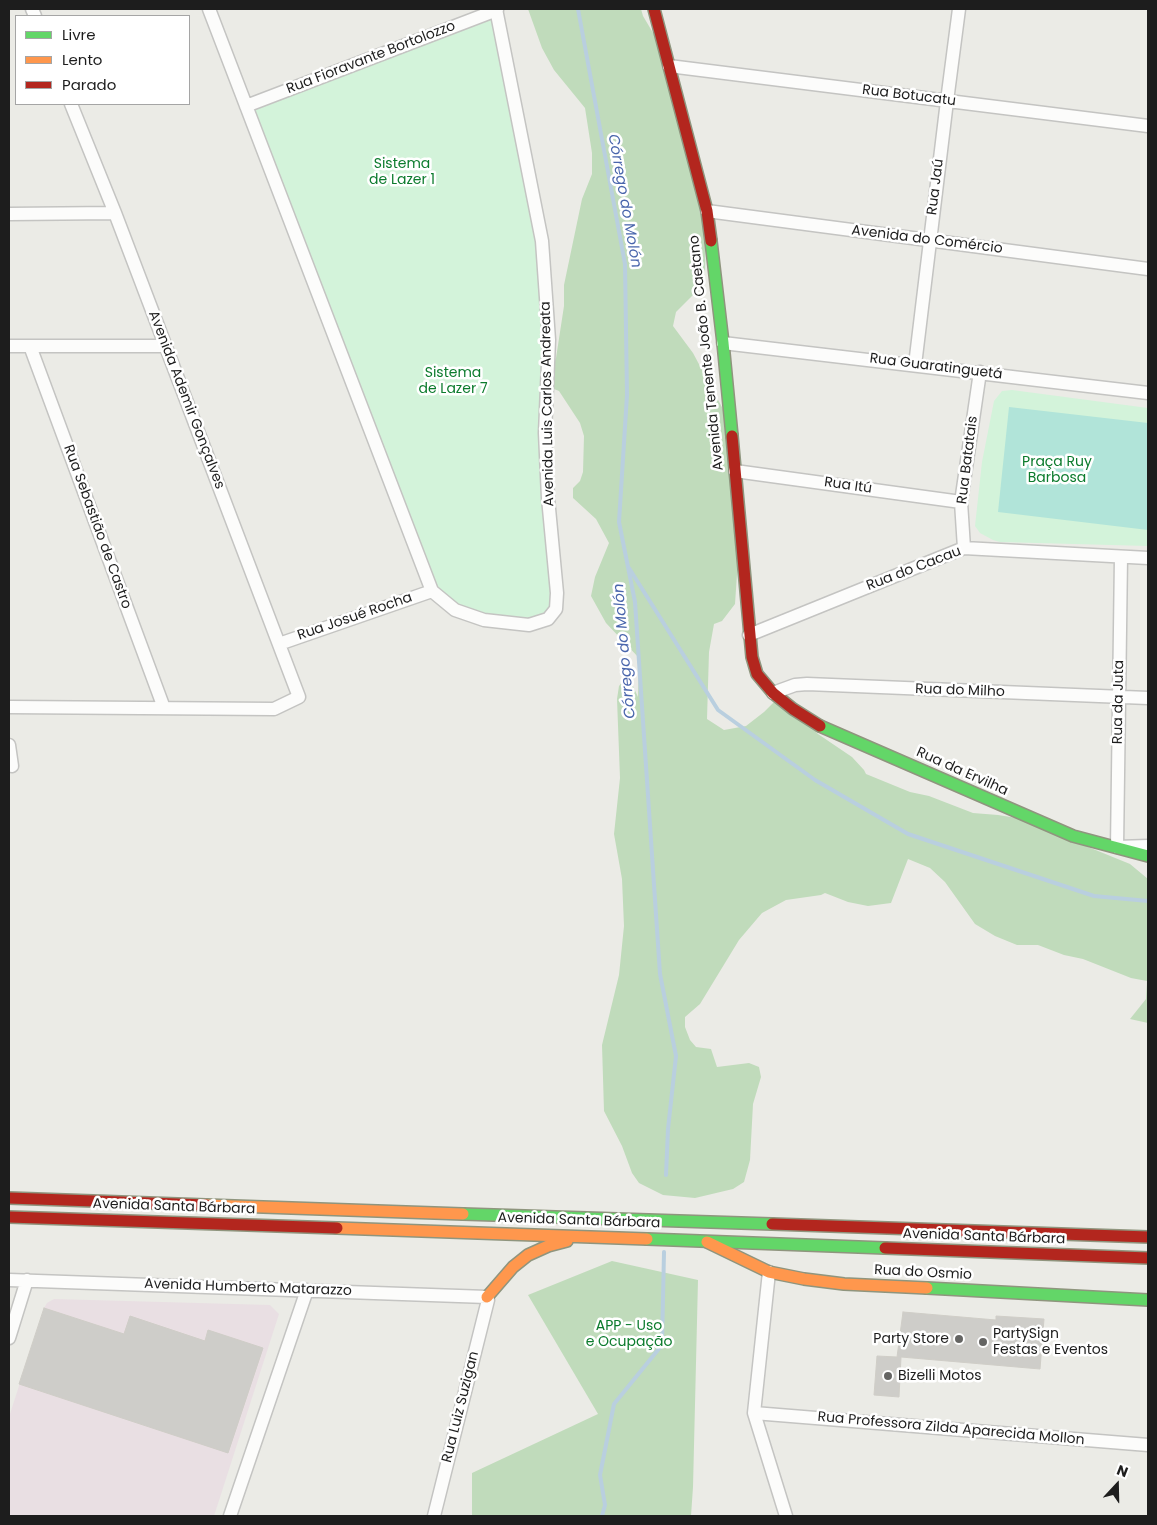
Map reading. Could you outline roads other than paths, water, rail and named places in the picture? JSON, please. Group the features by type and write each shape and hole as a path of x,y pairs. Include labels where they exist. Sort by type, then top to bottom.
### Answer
{"main road":[{"name":"Avenida Tenente João B. Caetano","path":"654,9 706,211 723,343 749,635 757,674 773,693"},
{"name":"Rua da Ervilha","path":"773,693 792,709 820,726 1034,820 1073,836 1148,856"},
{"name":"Avenida Santa Bárbara","path":"9,1198 1148,1237"},
{"name":"Avenida Santa Bárbara","path":"9,1217 704,1240 1148,1258"},
{"path":"487,1297 513,1267 528,1255 548,1246 582,1236"},
{"name":"Rua do Osmio","path":"704,1240 769,1272 804,1279 844,1284 1148,1300"}],"street":[{"path":"210,9 432,591"},
{"name":"Rua Jaú","path":"916,365 959,9"},
{"name":"Rua Fioravante Bortolozzo","path":"246,106 496,10"},
{"name":"Avenida Luis Carlos Andreata","path":"432,591 455,610 484,620 529,625 548,619 556,609 555,556 548,498 545,433 549,340 542,241 496,10"},
{"name":"Rua Botucatu","path":"669,66 1148,126"},
{"name":"Avenida Ademir Gonçalves","path":"71,105 115,213 299,697 274,709 164,708"},
{"name":"Avenida do Comércio","path":"706,211 1148,269"},
{"path":"9,214 115,213"},
{"name":"Rua Guaratinguetá","path":"723,343 1148,393"},
{"path":"9,346 165,346"},
{"name":"Rua Sebastião de Castro","path":"30,346 164,708"},
{"name":"Rua Batatais","path":"964,548 960,502 980,372"},
{"name":"Rua Itú","path":"735,470 960,502"},
{"name":"Rua do Cacau","path":"749,635 964,548 1148,558"},
{"name":"Rua da Juta","path":"1117,847 1121,557"},
{"name":"Rua Josué Rocha","path":"278,644 432,591"},
{"name":"Rua do Milho","path":"773,693 795,685 807,684 1148,698"},
{"path":"9,707 164,708"},
{"path":"9,746 12,766"},
{"path":"1117,847 1148,846"},
{"path":"769,1272 754,1413 786,1516"},
{"name":"Avenida Humberto Matarazzo","path":"9,1280 487,1297"},
{"path":"9,1338 27,1280"},
{"path":"230,1516 307,1290"},
{"name":"Rua Luiz Suzigan","path":"434,1516 488,1300 487,1297"},
{"name":"Rua Professora Zilda Aparecida Mollon","path":"754,1413 1148,1445"}],"waterway":[{"name":"Córrego do Molón","path":"578,9 625,264 627,395 619,522 635,602 660,974 676,1056 668,1129 666,1175"},
{"path":"629,568 718,710 815,780 908,834 1094,896 1148,901"},
{"path":"602,1516 605,1505 600,1475 614,1404 662,1345 664,1252"}],"place":[{"name":"Party Store","path":"959,1339"},
{"name":"PartySign Festas e Eventos","path":"983,1342"},
{"name":"Bizelli Motos","path":"888,1376"}],"park label":[{"name":"Sistema de Lazer 1","path":"402,172"},
{"name":"Sistema de Lazer 7","path":"453,382"},
{"name":"Praça Ruy Barbosa","path":"1057,470"},
{"name":"APP - Uso e Ocupação","path":"629,1334"}]}
